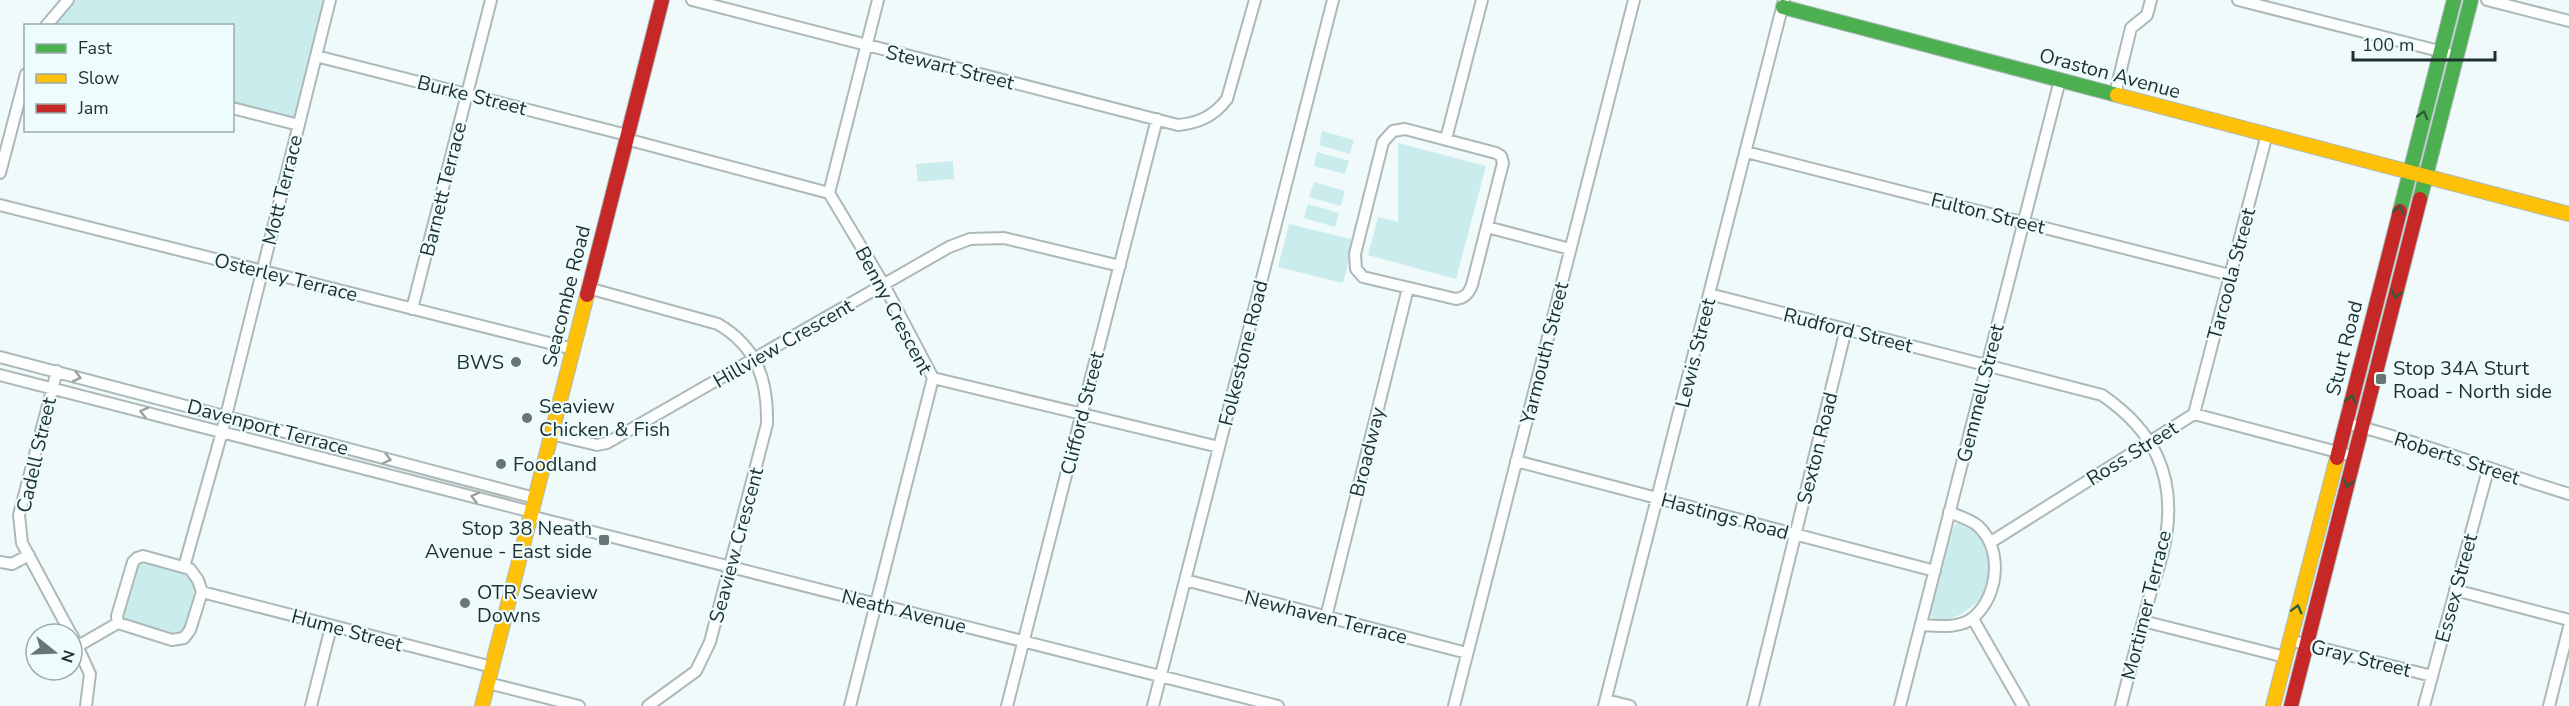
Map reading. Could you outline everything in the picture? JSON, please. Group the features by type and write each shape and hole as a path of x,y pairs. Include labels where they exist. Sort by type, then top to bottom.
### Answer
{"main road":[{"name":"Seacombe Road","path":"482,706 662,0"},
{"name":"Sturt Road","path":"2272,706 2454,0"},
{"name":"Sturt Road","path":"2291,706 2471,0"},
{"name":"Oraston Avenue","path":"1784,4 2060,80 2569,214"}],"street":[{"path":"48,24 68,0"},
{"name":"Mott Terrace","path":"184,567 222,432 330,0"},
{"name":"Barnett Terrace","path":"412,309 491,0"},
{"name":"Stewart Street","path":"693,0 1178,124 1193,123 1208,117 1220,108 1230,91 1255,0"},
{"path":"627,137 829,193 878,0"},
{"name":"Folkestone Road","path":"1153,706 1333,0"},
{"path":"1446,139 1482,0"},
{"name":"Yarmouth Street","path":"1454,706 1634,0"},
{"path":"2115,94 2131,28 2147,15 2151,0"},
{"path":"2238,0 2457,56"},
{"path":"2487,0 2569,21"},
{"name":"Lewis Street","path":"1605,703 1784,4"},
{"name":"Burke Street","path":"316,56 627,137"},
{"name":"Gemmell Street","path":"1900,706 2060,80"},
{"path":"0,173 24,82"},
{"path":"234,109 299,125"},
{"name":"Clifford Street","path":"1007,706 1157,120"},
{"path":"1405,129 1446,139 1496,153 1501,156 1503,163 1470,291 1462,298 1456,299 1364,277 1356,269 1354,262 1383,142 1393,131 1405,129"},
{"name":"Tarcoola Street","path":"2194,414 2267,134"},
{"name":"Fulton Street","path":"1746,152 2230,275"},
{"name":"Benny Crescent","path":"829,193 884,285 933,378 850,706"},
{"name":"Osterley Terrace","path":"0,205 573,349"},
{"path":"1487,227 1570,249"},
{"name":"Hillview Crescent","path":"551,434 602,444 949,247 970,238 1004,238 1120,266"},
{"path":"588,288 710,320 733,334 755,359"},
{"name":"Broadway","path":"1326,617 1408,288"},
{"name":"Rudford Street","path":"1709,294 1987,366"},
{"name":"Sexton Road","path":"1753,706 1846,329"},
{"name":"Davenport Terrace","path":"0,357 226,416 532,508"},
{"name":"Seaview Crescent","path":"648,706 691,677 700,665 710,642 767,424 764,383 755,359"},
{"name":"Mortimer Terrace","path":"1987,366 2102,396 2122,409 2151,442 2163,467 2168,500 2166,537 2121,706"},
{"name":"Cadell Street","path":"57,372 19,515 22,543 65,622"},
{"name":"Davenport Terrace","path":"0,375 532,508"},
{"path":"933,378 1082,412 1218,447"},
{"name":"Ross Street","path":"1991,542 2194,414 2354,457"},
{"name":"Roberts Street","path":"2344,423 2459,456 2488,470 2569,494"},
{"name":"Hastings Road","path":"1516,461 1935,571"},
{"name":"Essex Street","path":"2424,706 2488,470"},
{"name":"Neath Avenue","path":"532,508 730,567 1278,706"},
{"path":"1921,625 1947,627 1973,619 1988,599 1996,568 1991,542 1977,525 1949,512"},
{"path":"0,562 12,564 29,555"},
{"path":"84,643 118,623 172,640 184,638 190,630 202,592 194,574 184,567 143,556 136,558 117,616 118,623"},
{"name":"Newhaven Terrace","path":"1185,580 1467,652"},
{"path":"2455,590 2569,620"},
{"name":"Hume Street","path":"202,592 492,668"},
{"path":"1973,619 2023,706"},
{"path":"2143,621 2285,657"},
{"path":"311,706 331,627"},
{"path":"2549,706 2569,627"},
{"name":"Gray Street","path":"2289,640 2432,676"},
{"name":"Cadell Street","path":"84,660 90,674 86,706"},
{"path":"488,683 579,706"},
{"path":"1605,703 1630,706"}],"shaded area":[{"path":"71,0 329,0 297,123 234,106 234,24 52,24"},
{"path":"1322,131 1354,140 1350,154 1319,145"},
{"path":"1398,143 1486,166 1456,279 1368,255 1378,217 1398,222"},
{"path":"1317,152 1349,161 1345,174 1314,166"},
{"path":"953,161 954,179 918,182 916,164"},
{"path":"1314,182 1345,191 1341,206 1309,197"},
{"path":"1308,204 1339,213 1335,227 1304,218"},
{"path":"1289,224 1354,240 1343,283 1278,267"},
{"path":"1957,523 1974,529 1985,544 1989,563 1987,586 1982,596 1967,610 1952,618 1936,619 1930,614 1953,528"},
{"path":"146,562 188,573 192,578 194,604 189,622 181,633 170,634 125,622 122,619 135,567"}],"traffic: fast":[{"path":"2400,211 2454,0"},
{"path":"2420,199 2471,0"},
{"path":"1783,7 2117,95"}],"traffic: slow":[{"path":"2117,95 2569,214"},
{"path":"482,706 587,295"},
{"path":"2273,706 2337,458"}],"traffic: jam":[{"path":"587,295 662,0"},
{"path":"2291,706 2420,199"},
{"path":"2337,458 2400,211"}],"place":[{"name":"BWS","path":"516,362"},
{"name":"Stop 34A Sturt Road - North side","path":"2381,379"},
{"name":"Seaview Chicken & Fish","path":"527,418"},
{"name":"Foodland","path":"501,464"},
{"name":"Stop 38 Neath Avenue - East side","path":"604,540"},
{"name":"OTR Seaview Downs","path":"465,603"}]}
